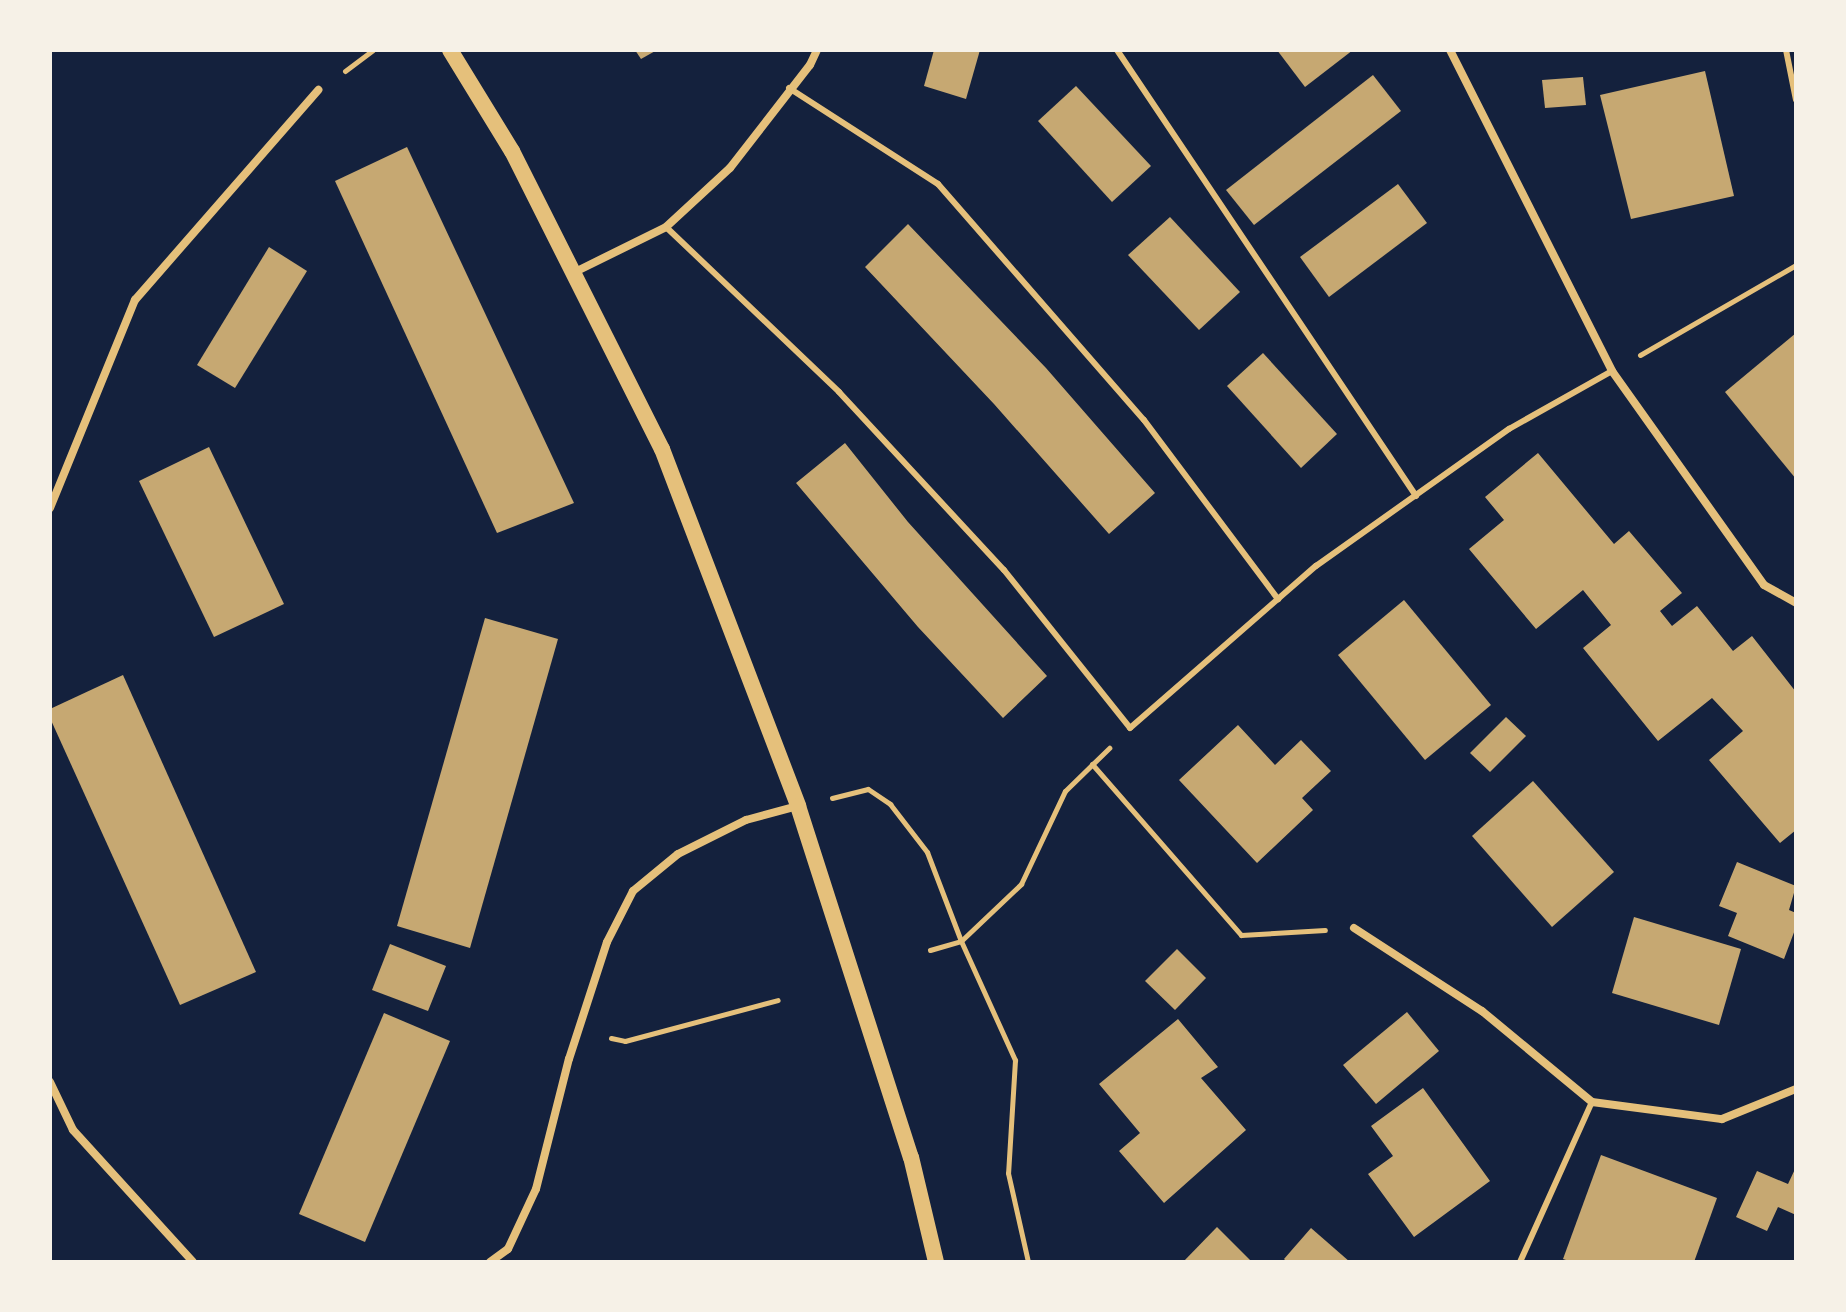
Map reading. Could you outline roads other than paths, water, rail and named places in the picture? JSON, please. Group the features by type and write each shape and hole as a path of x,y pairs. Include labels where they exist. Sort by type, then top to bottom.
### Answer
{"main road":[{"path":"450,50 512,151 662,449 798,806 911,1157 936,1262"}],"street":[{"path":"575,272 666,227 730,168 789,88 810,65 817,50"},
{"path":"1450,50 1612,371 1764,585 1796,603"},
{"path":"50,508 135,300 318,90"},
{"path":"490,1262 508,1249 536,1189 579,1030 607,942 633,891 678,854 746,820 798,806"},
{"path":"1354,928 1482,1011 1592,1102 1722,1119 1796,1089"},
{"path":"50,1082 73,1130 193,1262"}],"lane":[{"path":"1117,50 1416,496"},
{"path":"1786,50 1796,100"},
{"path":"789,88 938,184 1144,420 1278,599"},
{"path":"666,227 839,392 1004,570 1130,728 1316,566 1509,429 1612,371"},
{"path":"1520,1262 1592,1102"}]}
